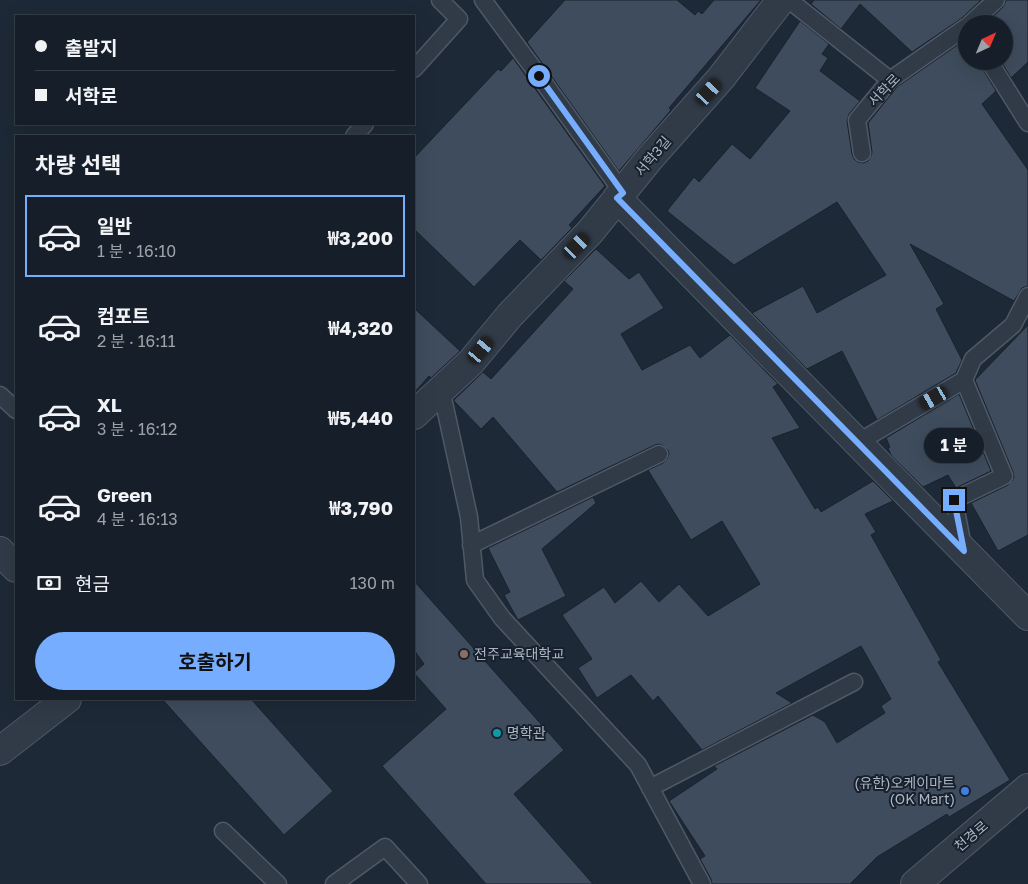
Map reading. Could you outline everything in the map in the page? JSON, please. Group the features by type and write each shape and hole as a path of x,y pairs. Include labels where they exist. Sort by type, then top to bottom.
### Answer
{"street":[{"name":"서학3길","path":"415,414 471,362 510,315 590,232 650,158 721,78 781,0"},
{"path":"620,195 857,443 1028,616"},
{"path":"0,551 15,567"},
{"path":"0,751 66,700"},
{"name":"천경로","path":"915,884 1028,788"}],"lane":[{"path":"415,69 459,19 440,0"},
{"path":"483,0 539,76 620,195"},
{"path":"789,0 890,80"},
{"path":"980,15 996,0"},
{"name":"서학로","path":"862,153 857,120 890,80 958,33"},
{"path":"994,70 1028,123"},
{"path":"355,135 364,125"},
{"path":"857,443 964,380 973,359 1013,326 1028,296"},
{"path":"964,380 1004,476 954,500 964,551"},
{"path":"441,389 469,517 475,580 502,618 638,765 702,884"},
{"path":"0,395 15,409"},
{"path":"472,545 659,454"},
{"path":"650,788 854,682"},
{"path":"224,831 278,884"},
{"path":"334,884 385,847 419,884"}],"building":[{"path":"565,0 677,0 695,15 698,11 702,14 714,0 761,0 669,108 671,110 619,171 527,42"},
{"path":"814,0 981,0 965,15 958,15 958,21 912,52 860,4 841,29 811,4"},
{"path":"1006,0 1028,0 1028,62 1011,78 1006,70 1013,70 1013,15 995,15 1003,7"},
{"path":"800,21 829,44 822,54 828,58 820,71 860,101 849,114 847,121 852,154 854,159 863,163 868,161 872,152 868,123 897,87 958,45 958,70 983,70 996,91 982,104 1028,170 1028,286 1022,288 1014,301 910,244 944,304 936,309 962,360 956,373 877,420 842,351 807,369 752,313 803,286 817,313 886,275 837,202 734,265 667,211 694,177 699,182 732,144 750,159 790,111 755,88"},
{"path":"513,58 605,186 569,225 572,228 541,260 520,240 474,287 415,230 415,157 498,69 501,71"},
{"path":"596,249 629,279 639,272 664,308 621,334 642,370 690,345 700,358 730,335 778,384 773,387 800,428 772,438 815,509 818,507 821,512 873,481 893,501 865,514 876,532 871,535 941,660 938,662 1010,780 949,817 947,814 877,857 850,884 712,884 700,859 705,856 669,801 717,769 714,766 813,715 825,722 837,743 885,713 881,706 891,699 861,646 776,693 792,703 702,750 658,696 653,701 631,675 597,698 578,668 592,659 562,615 604,587 615,603 641,581 659,602 679,584 708,616 760,584 722,521 691,540 648,470 667,459 669,454 664,446 655,445 557,492 493,417 481,429 454,401 483,372 491,379 573,289 564,281"},
{"path":"415,309 460,351 431,378 429,376 415,392"},
{"path":"1028,325 1028,535 998,551 971,503 1008,485 1014,477 975,380"},
{"path":"959,394 991,471 956,488 948,475 923,487 891,455 886,438"},
{"path":"593,497 596,503 542,549 566,596 518,620 504,595 510,592 488,548"},
{"name":"명학관","path":"415,582 564,750 514,794 593,884 486,884 382,766 446,709 415,674 424,664 415,651"},
{"path":"163,700 252,700 333,791 284,835"}],"place":[{"name":"전주교육대학교","path":"464,654"},
{"name":"명학관","path":"497,733"},
{"name":"(유한)오케이마트 (OK Mart)","path":"965,791"}],"route":[{"path":"539,76 623,193 617,198 964,551 954,500"}]}
